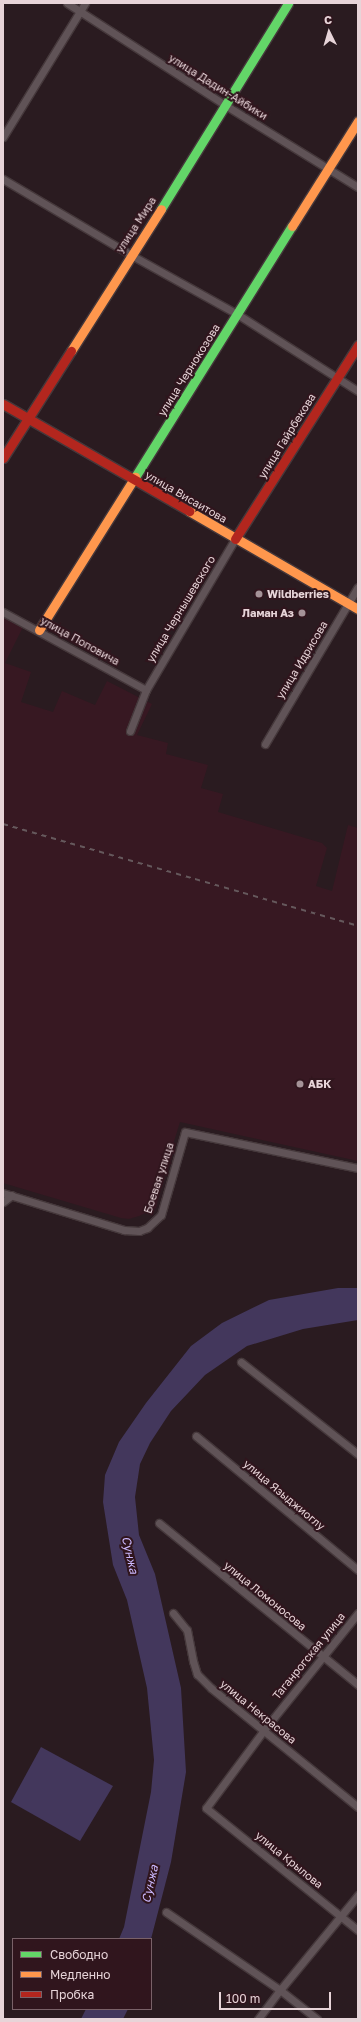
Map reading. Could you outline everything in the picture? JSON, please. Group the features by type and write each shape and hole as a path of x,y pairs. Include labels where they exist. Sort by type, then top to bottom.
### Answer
{"street":[{"name":"улица Дадин-Айбики","path":"67,3 225,105 358,187"},
{"path":"3,137 85,3"},
{"name":"улица Мира","path":"3,458 166,201 288,3"},
{"name":"улица Чернокозова","path":"39,630 358,121"},
{"path":"3,179 131,255 237,314 358,391"},
{"name":"улица Гайрбекова","path":"235,539 358,346"},
{"name":"улица Висаитова","path":"3,404 358,609"},
{"name":"улица Чернышевского","path":"130,731 146,690 235,539"},
{"name":"улица Идрисова","path":"265,744 358,587"},
{"name":"улица Поповича","path":"3,612 39,630 146,690"},
{"name":"Боевая улица","path":"3,1193 124,1230 139,1231 148,1228 160,1216 186,1132 358,1168"},
{"path":"3,1202 12,1196"},
{"path":"241,1362 358,1454"},
{"name":"улица Языджиоглу","path":"196,1436 358,1570"},
{"name":"улица Ломоносова","path":"159,1523 358,1686"},
{"name":"улица Некрасова","path":"173,1612 187,1630 197,1674 211,1688 358,1807"},
{"name":"Таганрогская улица","path":"206,1808 264,1730 358,1613"},
{"name":"улица Крылова","path":"206,1808 358,1930"},
{"path":"258,2019 358,1895"},
{"path":"166,1912 280,1990 317,2019"}],"shaded area":[{"path":"3,616 23,627 5,663 31,672 21,702 53,712 62,691 95,705 107,681 152,704 137,735 168,743 166,754 208,765 201,788 223,794 218,812 322,843 327,848 316,886 332,891 348,825 358,828 358,1161 180,1122 162,1180 156,1208 139,1216 129,1219 121,1218 3,1183"}],"water":[{"name":"Сунжа","path":"338,1288 358,1288 358,1320 303,1329 247,1346 205,1375 171,1411 150,1443 140,1464 135,1497 139,1535 155,1574 181,1688 186,1772 171,1862 151,1938 119,1938 124,1927 151,1792 154,1760 147,1688 127,1600 113,1565 103,1502 105,1475 119,1442 146,1403 191,1346 222,1323 269,1300"},
{"path":"41,1747 113,1786 80,1841 11,1802"},
{"path":"86,2010 128,2010 123,2019 81,2019"}],"railway":[{"path":"3,824 358,926"}],"traffic: fast":[{"path":"161,209 288,3"},
{"path":"135,477 292,226"}],"traffic: slow":[{"path":"292,226 358,121"},
{"path":"71,351 161,209"},
{"path":"39,630 135,477"},
{"path":"189,511 358,609"}],"traffic: jam":[{"path":"235,539 358,345"},
{"path":"3,458 71,351"},
{"path":"3,404 189,511"}],"place":[{"name":"Wildberries","path":"259,594"},
{"name":"Ламан Аз","path":"302,613"},
{"name":"АБК","path":"300,1084"}]}
